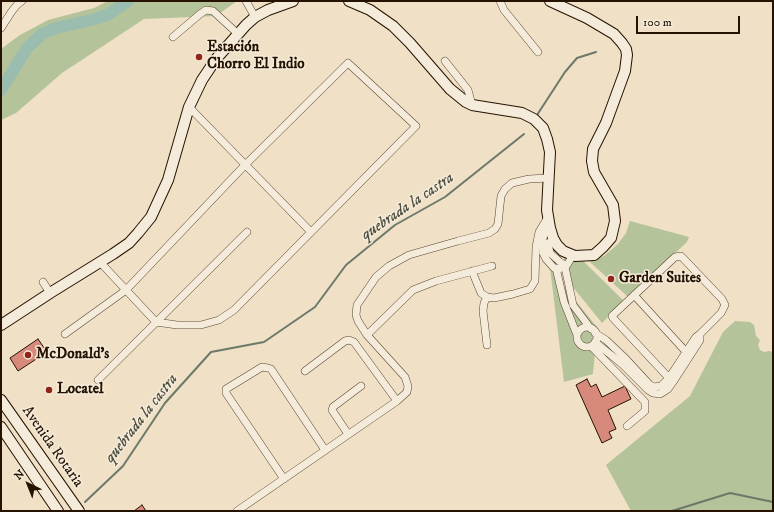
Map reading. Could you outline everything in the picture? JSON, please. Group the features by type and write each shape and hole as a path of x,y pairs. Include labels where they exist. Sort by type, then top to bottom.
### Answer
{"street":[{"path":"246,1 255,18"},
{"path":"1,325 129,243 151,217 168,180 189,107 208,70 228,44 255,18 268,10 293,1"},
{"path":"349,1 362,3 393,26 414,47 458,97 472,105 522,113 534,119 543,128 550,152 548,217 552,233 557,245 563,251 573,255 594,255 611,238 615,221 613,205 594,172 592,161 593,149 606,123 625,71 627,55 626,49 614,34 587,18 550,1"},
{"path":"500,1 508,15 538,52"},
{"path":"1,28 18,2"},
{"path":"173,37 206,10 213,11 238,34"},
{"path":"445,61 468,90 472,105"},
{"path":"65,334 126,290 245,165 348,63 416,126 234,310 219,320 201,325 177,325 156,322 126,290 100,262"},
{"path":"189,107 310,232"},
{"path":"237,511 397,401 407,392 408,382 401,371 367,335 357,318 356,308 359,301 376,277 382,271 409,255 489,233 495,229 498,224 501,196 505,189 512,183 529,179 548,178"},
{"path":"472,271 481,293 486,297 494,298 528,291 533,287 535,281 537,240 539,232 548,217"},
{"path":"98,380 247,232"},
{"path":"552,233 549,243 550,253 565,266 573,304 593,331 606,340 648,390 653,393 660,394 668,389 671,380 688,354 700,340 700,334 721,313 725,305 722,299 681,256 675,257 612,315 613,318 671,380"},
{"path":"552,233 544,234 543,253 546,259 556,268 564,302 578,341 582,346 593,344 624,362"},
{"path":"556,268 559,269 565,266 573,255"},
{"path":"367,335 413,290 492,266"},
{"path":"43,282 50,293"},
{"path":"634,295 688,354"},
{"path":"486,297 482,311 487,345"},
{"path":"577,335 582,328 593,331"},
{"path":"593,331 593,344 645,402 645,411 627,426"},
{"path":"305,371 345,341 350,340 354,342 397,401"},
{"path":"284,479 226,393 226,389 262,367 268,368 325,450"},
{"path":"348,434 332,410 361,386"},
{"name":"Avenida Rotaria","path":"1,400 79,511"},
{"name":"Avenida Rotaria","path":"1,427 58,511"}],"green space":[{"path":"108,1 237,1 216,16 144,19 62,73 16,113 1,120 1,49 20,35 48,20 94,8"},
{"path":"630,221 689,237 687,242 628,297 589,261 604,256 618,244 626,233"},
{"path":"547,243 554,248 561,283 597,327 593,374 564,382"},
{"path":"563,253 579,257 624,301 602,323 568,281"},
{"path":"735,321 750,322 754,325 756,336 760,340 758,345 760,350 764,352 773,352 773,511 631,511 606,465 690,396 723,332"}],"building":[{"name":"McDonald's","path":"38,339 47,352 18,371 10,358"},
{"path":"587,379 591,387 596,384 602,397 625,386 631,399 608,410 616,429 609,432 612,438 602,443 576,385"},
{"path":"142,505 146,511 134,511"}],"waterway":[{"path":"1,90 27,48 42,34 56,28 96,19 109,14 128,1"},
{"name":"quebrada la castra","path":"537,115 565,72 577,58 596,52"},
{"name":"quebrada la castra","path":"85,502 123,466 165,403 211,352 264,342 315,307 346,265 395,225 445,197 524,134"},
{"path":"672,511 730,493 773,502"}],"place":[{"name":"Estación Chorro El Indio","path":"199,57"},
{"name":"Garden Suites","path":"611,279"},
{"name":"McDonald's","path":"28,355"},
{"name":"Locatel","path":"49,390"}]}
